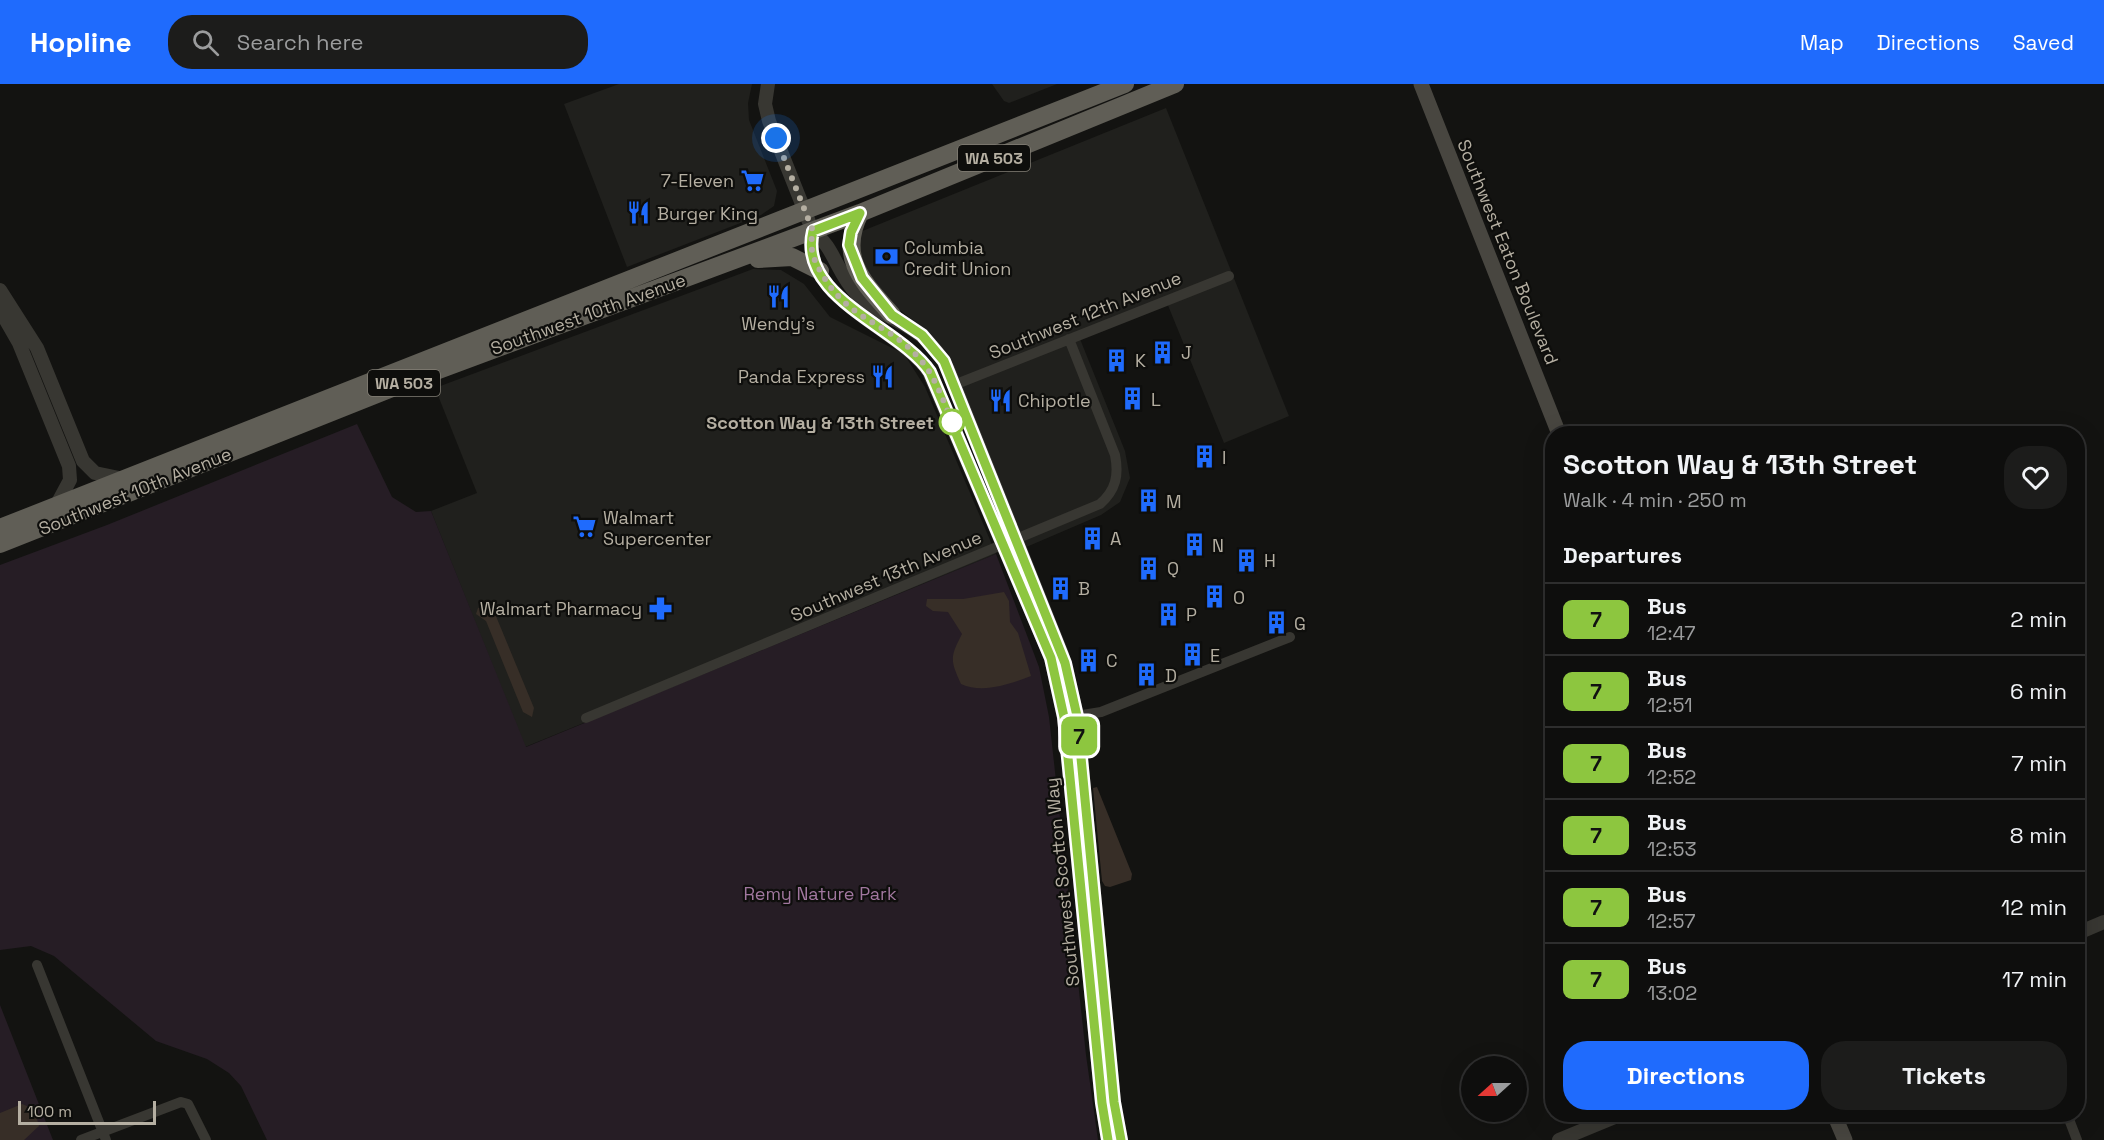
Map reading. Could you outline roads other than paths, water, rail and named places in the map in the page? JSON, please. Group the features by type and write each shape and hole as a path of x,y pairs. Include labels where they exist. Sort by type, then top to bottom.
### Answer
{"highway":[{"name":"Southwest 10th Avenue","path":"0,528 1125,84"},
{"name":"Southwest 10th Avenue","path":"0,544 420,377 860,213 1175,84"},
{"path":"860,213 851,232 850,250 862,278 892,315"},
{"path":"738,259 784,256 799,259 820,271"}],"main road":[{"name":"Southwest Eaton Boulevard","path":"1421,84 1556,426"},
{"path":"1837,1122 1845,1140"}],"street":[{"name":"Southwest Scotton Way","path":"768,84 765,104 769,121 813,231 826,240 839,271 857,293 911,326 932,345 944,361 1010,542"},
{"name":"Southwest Scotton Way","path":"813,231 809,246 820,271 851,310 898,339 925,365 1065,663 1104,1058 1108,1140"},
{"name":"Southwest 12th Avenue","path":"954,385 1228,276"},
{"path":"0,290 37,348 83,461 95,473 126,479"},
{"path":"0,310 19,343 69,466 70,480 56,506"},
{"name":"Southwest 13th Avenue","path":"586,718 1100,504 1113,488 1118,474 1115,455 1070,339"},
{"path":"1070,717 1101,712 1290,637"},
{"path":"2085,930 2104,922"},
{"path":"37,965 105,1136"},
{"name":"Southwest Scotton Way","path":"1104,1058 1121,1140"},
{"path":"81,1140 105,1136 182,1102 188,1104 206,1140"},
{"path":"1559,1140 1603,1122"},
{"path":"2070,1122 2077,1140"}],"place":[{"name":"7-Eleven","path":"752,180"},
{"name":"Burger King","path":"639,213"},
{"name":"Columbia Credit Union","path":"886,257"},
{"name":"Wendy's","path":"778,297"},
{"name":"J","path":"1163,352"},
{"name":"K","path":"1117,360"},
{"name":"Panda Express","path":"883,376"},
{"name":"L","path":"1133,399"},
{"name":"Chipotle","path":"1000,400"},
{"name":"Scotton Way & 13th Street","path":"952,422"},
{"name":"I","path":"1204,457"},
{"name":"M","path":"1148,501"},
{"name":"Walmart Supercenter","path":"585,527"},
{"name":"A","path":"1092,538"},
{"name":"N","path":"1194,545"},
{"name":"H","path":"1246,560"},
{"name":"Q","path":"1149,568"},
{"name":"B","path":"1060,588"},
{"name":"O","path":"1215,597"},
{"name":"Walmart Pharmacy","path":"660,608"},
{"name":"P","path":"1168,614"},
{"name":"G","path":"1276,623"},
{"name":"E","path":"1192,655"},
{"name":"C","path":"1088,660"},
{"name":"D","path":"1147,675"}],"park label":[{"name":"Remy Nature Park","path":"820,893"}]}
